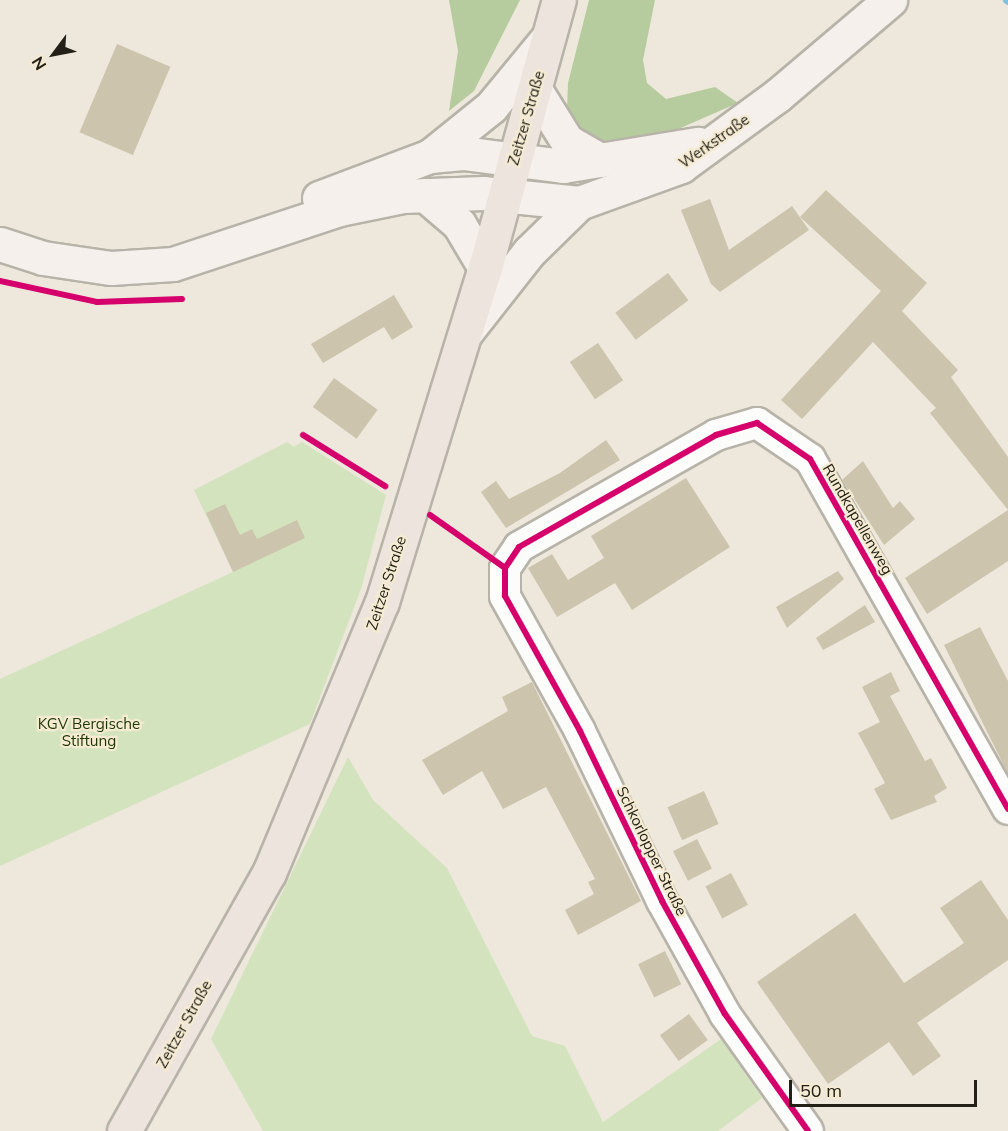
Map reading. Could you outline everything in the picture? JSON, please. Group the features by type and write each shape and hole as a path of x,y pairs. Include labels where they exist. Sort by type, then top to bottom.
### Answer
{"main road":[{"name":"Zeitzer Straße","path":"124,1131 269,873 328,739 382,602 485,268 559,0"},
{"name":"Werkstraße","path":"0,244 43,258 111,268 173,264 271,234 339,209 424,195 504,196 579,203 681,166 778,96 890,0"},
{"path":"430,156 491,107 547,39"},
{"path":"534,88 567,141 600,160"},
{"path":"271,234 326,193 430,156 463,153 563,166 714,141"},
{"path":"424,195 459,224 485,268"},
{"path":"464,333 530,252 579,203"}],"street":[{"name":"Rundkapellenweg","path":"505,568 519,547 716,435 757,423 810,459 1008,809"},
{"name":"Schkorlopper Straße","path":"505,568 505,596 565,701 662,901 725,1014 808,1131"}],"green space":[{"path":"449,0 520,0 474,91 449,111 458,51"},
{"path":"589,0 655,0 643,60 647,83 666,99 715,87 738,103 669,133 618,142 597,140 578,128 567,111 568,83"},
{"name":"KGV Bergische Stiftung","path":"287,442 294,447 302,442 386,495 361,589 310,724 0,866 0,679 233,572 194,490"},
{"path":"348,757 373,800 447,868 532,1036 565,1046 603,1122 721,1039 762,1098 718,1131 263,1131 211,1039"}],"building":[{"path":"117,44 170,67 133,155 79,132"},
{"path":"826,190 927,283 902,311 958,370 951,377 1008,457 1008,510 930,413 936,408 873,342 802,419 781,400 881,291 800,217"},
{"path":"710,199 729,250 792,206 809,230 720,292 711,284 681,210"},
{"path":"668,273 688,300 636,340 615,313"},
{"path":"394,295 413,327 392,340 384,327 323,363 311,344"},
{"path":"598,343 623,380 595,399 570,362"},
{"path":"334,378 378,410 357,439 313,407"},
{"path":"606,440 620,460 506,528 481,492 496,481 509,499 560,473"},
{"path":"863,461 893,508 900,501 915,519 884,545 842,480"},
{"path":"686,478 730,547 632,610 615,583 557,617 528,568 552,554 568,580 604,558 591,536"},
{"path":"225,504 240,535 252,529 257,539 297,520 305,538 233,572 206,513"},
{"path":"1008,510 1008,561 927,614 905,578"},
{"path":"838,571 844,579 787,628 776,607"},
{"path":"865,605 875,622 823,650 816,638"},
{"path":"980,627 1008,681 1008,774 944,645"},
{"path":"891,672 900,691 890,696 925,761 931,758 947,788 934,796 937,802 891,820 874,789 885,783 858,733 880,722 862,687"},
{"path":"532,682 641,901 578,935 565,910 594,894 588,882 595,879 546,787 503,809 482,771 443,795 422,760 508,711 502,697"},
{"path":"704,791 719,824 682,840 667,807"},
{"path":"697,839 712,868 688,881 673,851"},
{"path":"731,873 748,905 722,918 705,887"},
{"path":"981,880 1008,920 1008,960 917,1023 941,1056 913,1076 889,1042 828,1084 757,982 855,913 904,983 964,943 940,908"},
{"path":"665,951 681,984 654,997 638,964"},
{"path":"689,1014 708,1040 679,1061 660,1035"}],"cycle path":[{"path":"0,281 97,302 182,299"},
{"path":"505,568 519,547 716,435 757,423 810,459 1008,809"},
{"path":"303,435 385,486"},
{"path":"430,515 505,568"},
{"path":"505,568 505,596 580,731 662,901 725,1014 808,1131"}]}
